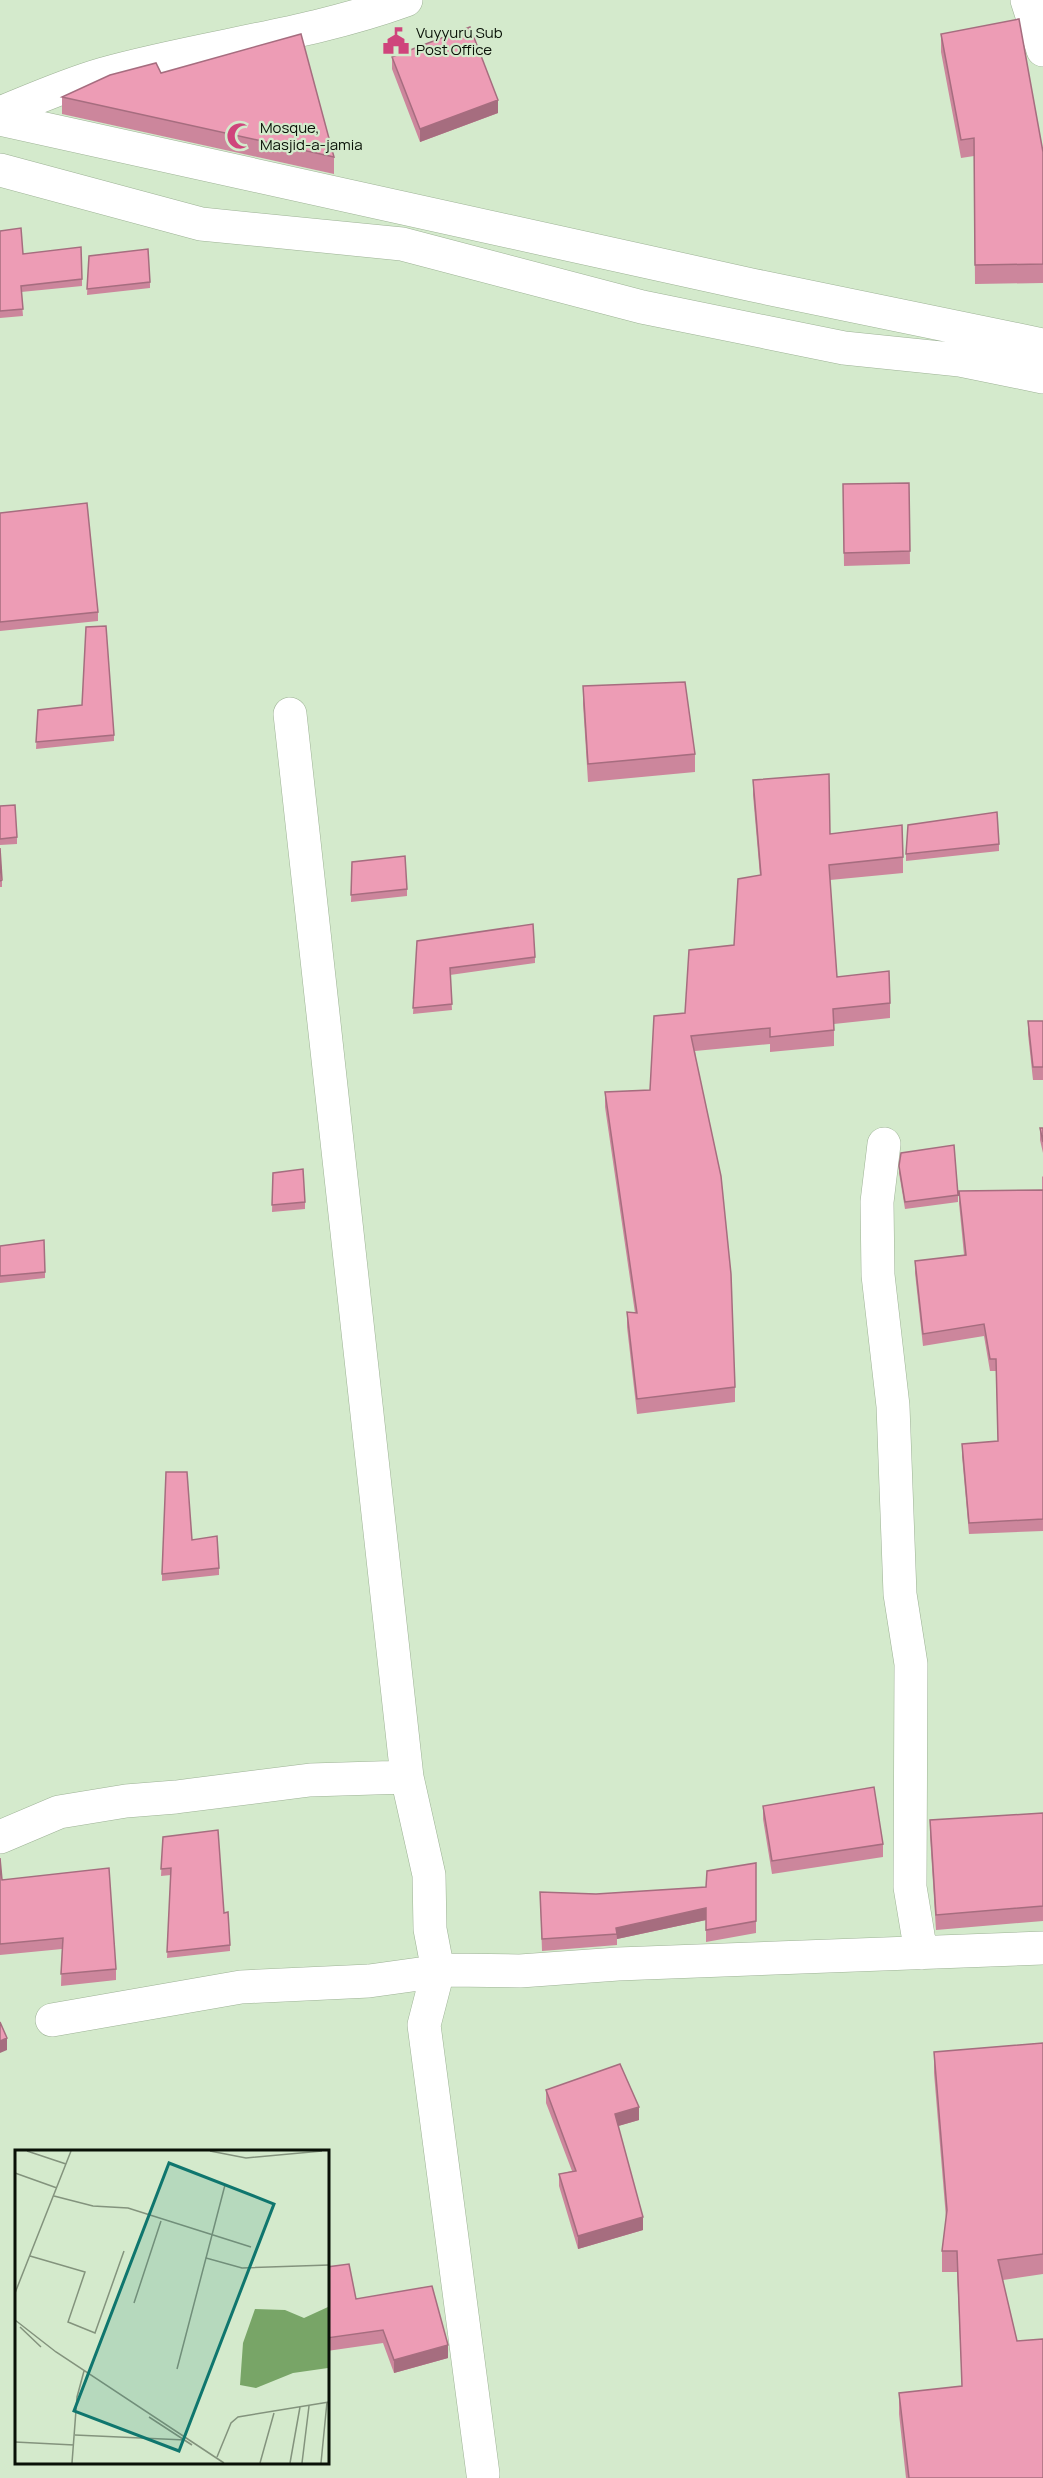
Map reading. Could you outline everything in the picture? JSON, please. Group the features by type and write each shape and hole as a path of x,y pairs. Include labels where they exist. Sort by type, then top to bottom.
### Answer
{"street":[{"path":"0,113 102,74 293,34 406,0"},
{"path":"1027,0 1043,50"},
{"path":"0,119 752,285 1043,345"},
{"path":"0,170 201,224 402,244 642,307 844,348 960,360 1043,377"},
{"path":"290,714 407,1777 429,1875 430,1929 438,1971 424,2025 483,2474"},
{"path":"884,1144 877,1202 878,1275 893,1406 900,1594 911,1664 910,1887 921,1953"},
{"path":"0,1837 59,1812 126,1801 310,1780 407,1777"},
{"path":"52,2020 241,1987 369,1981 438,1971 520,1971 618,1964 1043,1948"}],"building":[{"path":"1019,19 1043,152 1043,264 975,265 974,138 961,140 941,34"},
{"path":"470,27 498,100 420,129 392,57"},
{"path":"301,34 334,157 62,97 110,75 156,63 161,73"},
{"path":"21,228 23,254 81,247 82,279 21,286 23,309 0,311 0,231"},
{"path":"148,249 150,282 87,289 89,256"},
{"path":"909,483 910,551 844,553 843,484"},
{"path":"87,503 98,612 0,622 0,513"},
{"path":"106,626 114,735 36,742 38,710 82,705 86,627"},
{"path":"685,682 695,754 588,764 583,686"},
{"path":"829,774 830,834 902,825 903,857 829,865 837,977 889,971 890,1003 833,1009 834,1030 770,1037 770,1028 691,1036 721,1176 731,1274 735,1387 637,1399 627,1312 637,1313 605,1092 650,1090 654,1016 685,1013 689,950 734,945 738,879 761,875 753,780"},
{"path":"15,805 17,837 0,839 0,806"},
{"path":"997,812 999,844 906,854 908,825"},
{"path":"0,848 2,880 0,881"},
{"path":"405,856 407,889 351,895 352,862"},
{"path":"533,924 535,957 450,968 452,1004 413,1008 417,941"},
{"path":"1028,1021 1043,1021 1043,1067 1033,1067"},
{"path":"954,1145 958,1195 905,1202 899,1166 901,1153"},
{"path":"303,1169 305,1202 272,1205 273,1173"},
{"path":"1043,1190 1043,1519 969,1523 962,1444 998,1441 996,1359 990,1359 984,1324 923,1334 915,1261 966,1255 959,1191"},
{"path":"44,1240 45,1272 0,1276 0,1246"},
{"path":"166,1472 187,1472 192,1540 217,1536 219,1568 162,1574"},
{"path":"874,1787 883,1844 772,1861 763,1806"},
{"path":"1043,1813 1043,1906 936,1915 930,1820"},
{"path":"218,1830 224,1913 228,1912 230,1945 167,1952 171,1868 161,1869 163,1837"},
{"path":"0,1858 2,1880 109,1868 116,1969 61,1974 63,1938 0,1944"},
{"path":"756,1863 756,1921 706,1930 706,1908 616,1928 617,1934 542,1939 540,1892 596,1894 706,1887 707,1871"},
{"path":"0,2022 7,2038 0,2041"},
{"path":"1043,2043 1043,2254 998,2260 1017,2341 1043,2339 1043,2478 909,2478 899,2393 962,2386 957,2251 942,2251 947,2210 934,2052"},
{"path":"620,2064 639,2107 615,2114 643,2217 578,2236 559,2174 576,2171 546,2090"},
{"path":"349,2264 356,2299 432,2286 448,2345 394,2360 383,2330 328,2338 328,2267"}],"place":[{"name":"Vuyyuru Sub Post Office","path":"396,41"},
{"name":"Mosque, Masjid-a-jamia","path":"240,136"}]}
